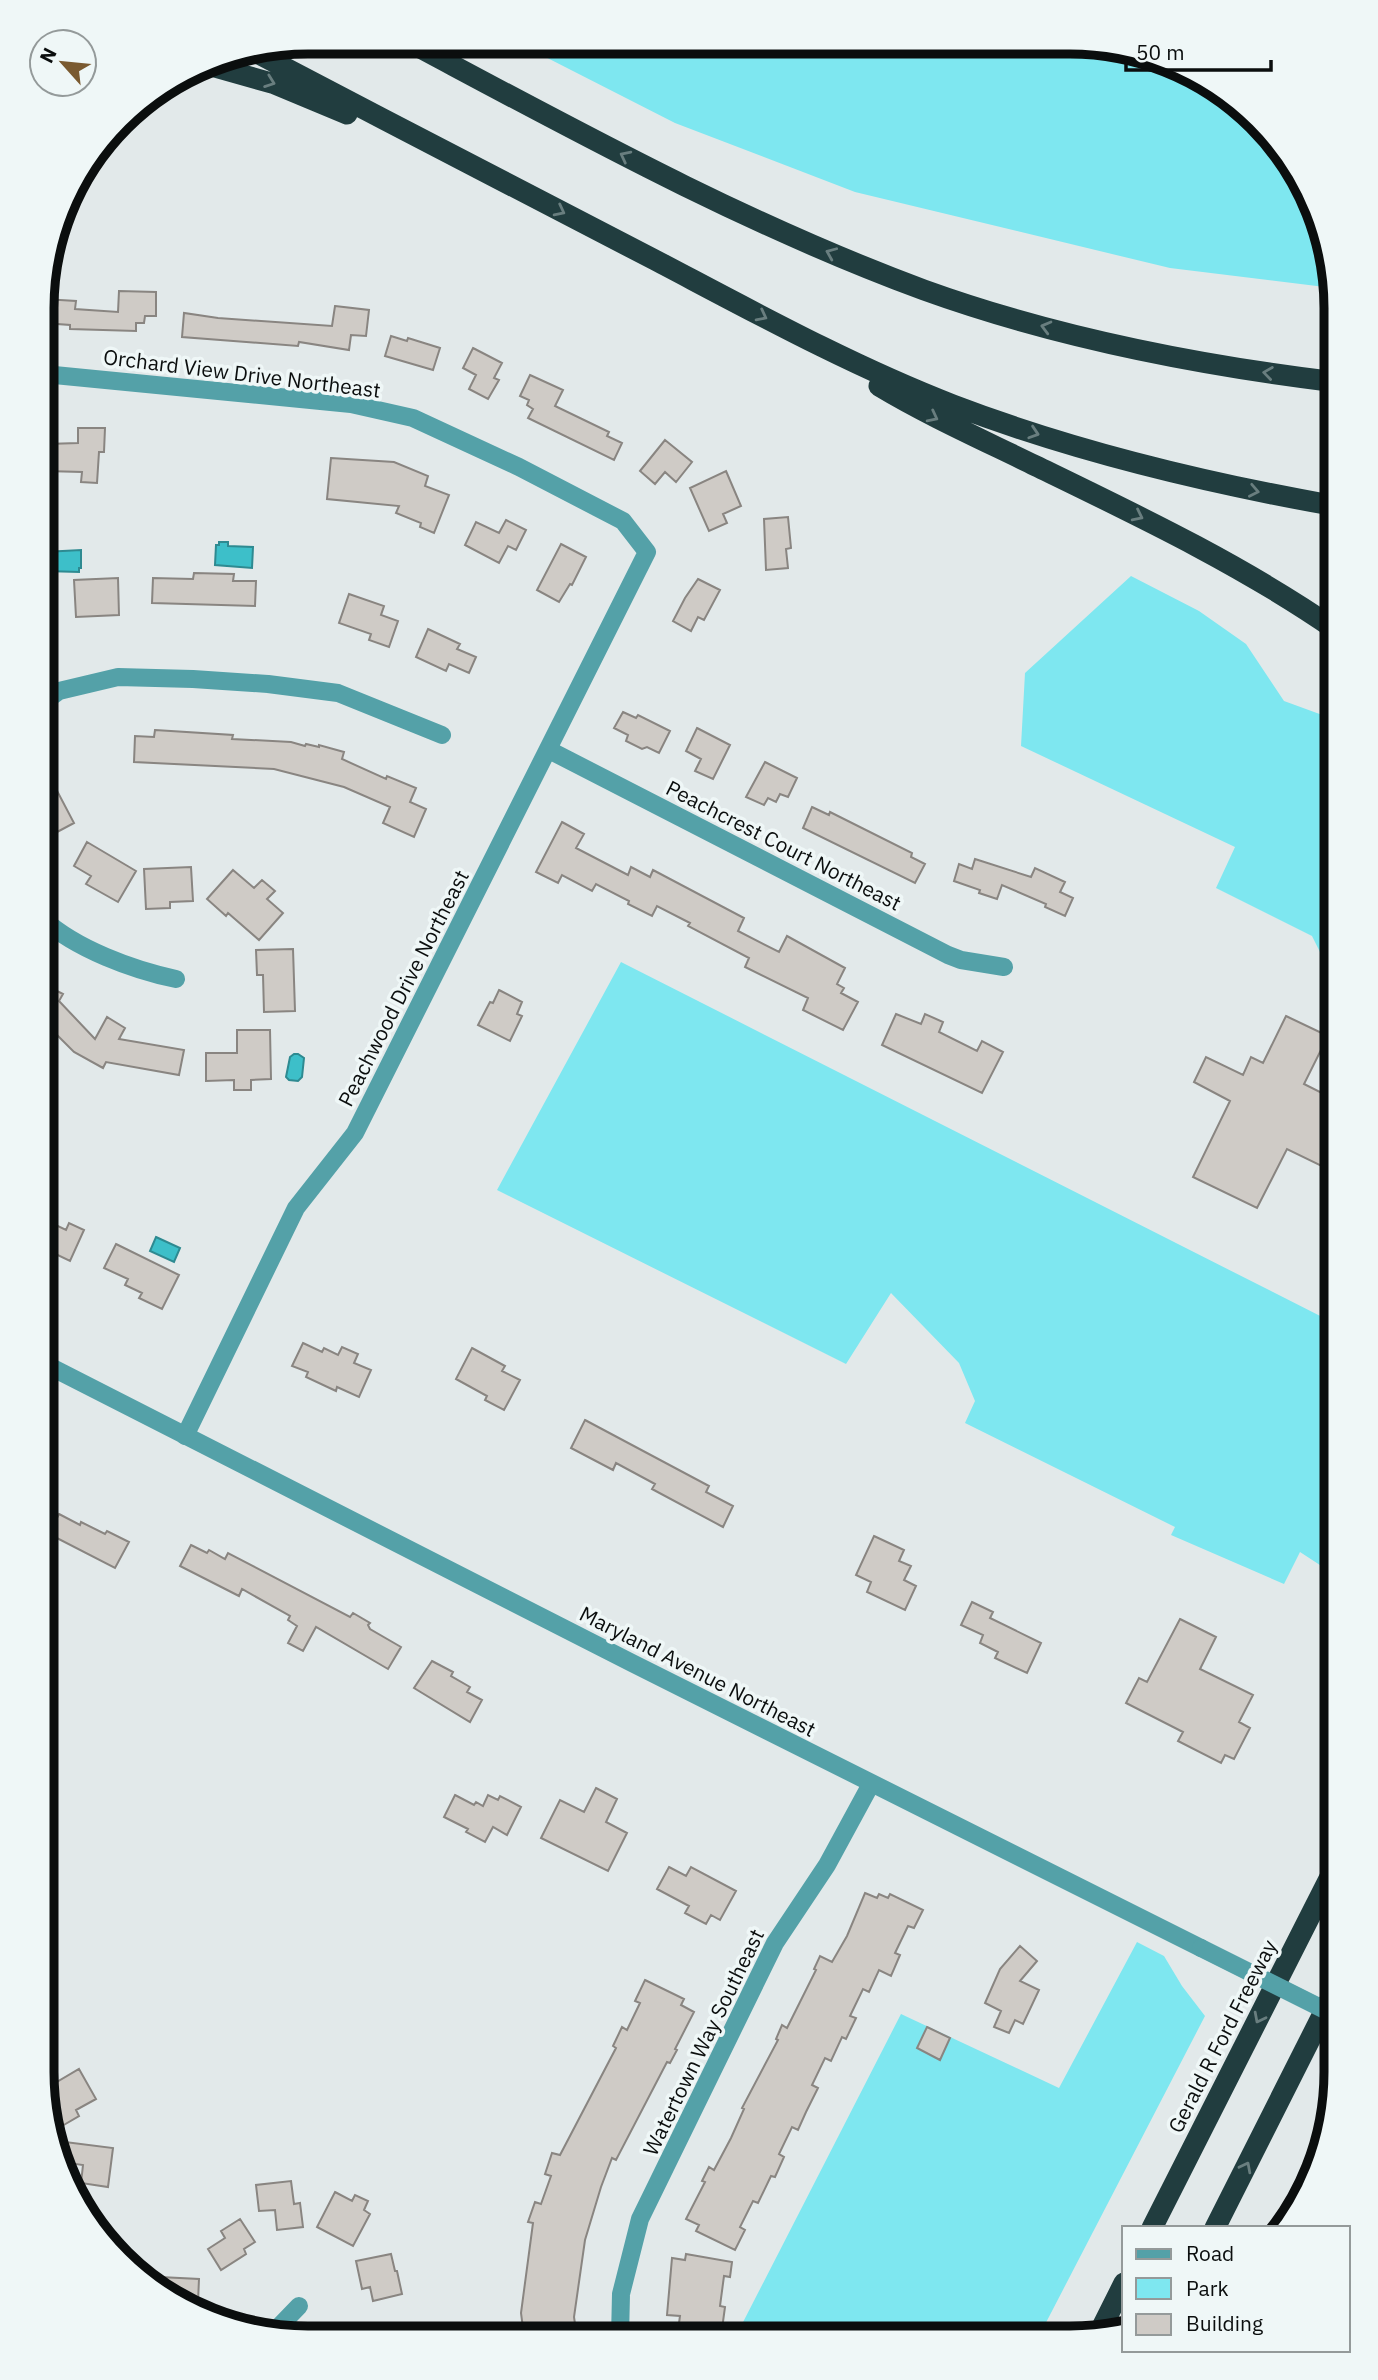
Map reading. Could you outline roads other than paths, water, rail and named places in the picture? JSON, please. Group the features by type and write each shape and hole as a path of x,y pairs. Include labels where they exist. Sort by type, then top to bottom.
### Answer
{"highway":[{"path":"432,54 660,174 822,249 924,290 1018,320 1142,352 1256,372 1324,380"},
{"path":"266,58 791,331 923,393 986,417 1132,462 1228,486 1324,504"},
{"path":"223,69 275,84 500,180"},
{"path":"791,331 934,418 1086,490 1219,558 1324,622"},
{"name":"Gerald R Ford Freeway","path":"1153,2226 1324,1889"},
{"path":"1216,2226 1324,2012"},
{"path":"1300,2060 1324,2016"},
{"path":"1104,2324 1122,2287"}],"street":[{"name":"Orchard View Drive Northeast","path":"54,375 351,404 413,418 519,467 623,521 648,552"},
{"name":"Peachwood Drive Northeast","path":"186,1436 296,1208 355,1133 648,552"},
{"path":"54,695 60,691 118,677 268,684 338,692 442,735"},
{"name":"Peachcrest Court Northeast","path":"549,750 948,954 961,960 1004,967"},
{"path":"54,928 96,952 154,974 176,979"},
{"name":"Maryland Avenue Northeast","path":"54,1369 871,1784 1324,2010"},
{"name":"Watertown Way Southeast","path":"620,2326 621,2294 640,2220 775,1943 827,1865 871,1784"},
{"path":"281,2324 299,2306"}]}
